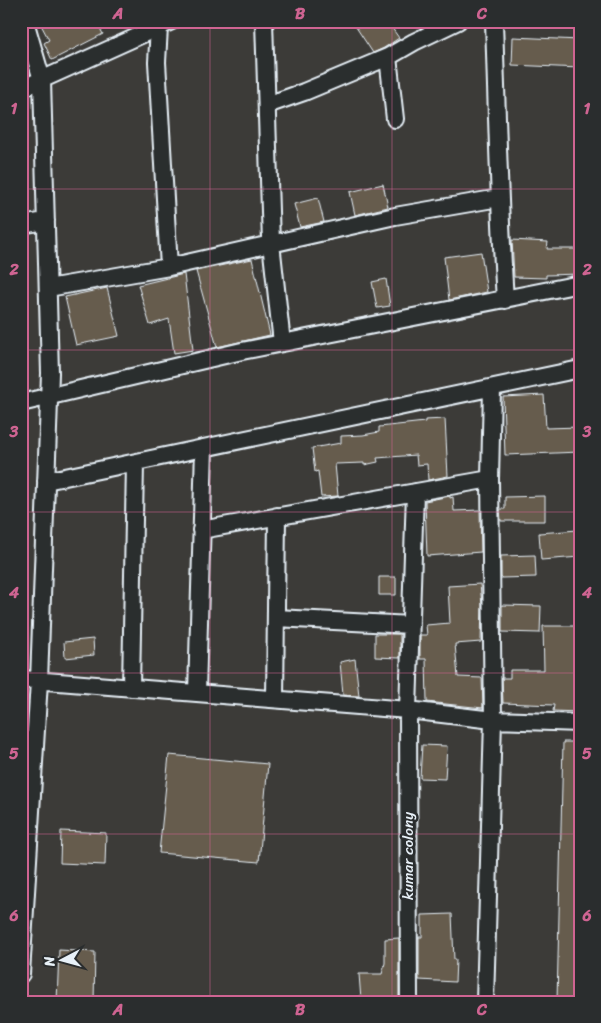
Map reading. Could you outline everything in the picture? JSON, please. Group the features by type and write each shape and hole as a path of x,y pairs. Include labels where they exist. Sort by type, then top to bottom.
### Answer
{"street":[{"path":"21,974 38,680 50,397 42,80 25,21"},
{"path":"264,21 271,243 282,343"},
{"path":"267,105 304,92 388,57 458,21"},
{"path":"494,21 499,198 505,300"},
{"path":"21,89 166,24"},
{"path":"166,24 157,62 169,267"},
{"path":"388,57 396,119"},
{"path":"48,288 169,267 394,216 499,198"},
{"path":"21,225 46,221"},
{"path":"21,403 282,343 580,284"},
{"path":"46,482 580,368"},
{"path":"485,1002 493,720 490,479 492,388"},
{"path":"197,693 204,448"},
{"path":"131,688 135,463"},
{"path":"201,530 490,479"},
{"name":"kumar colony","path":"408,1002 408,710 415,492"},
{"path":"275,700 277,516"},
{"path":"276,618 411,625"},
{"path":"21,679 408,710 493,720 580,723"}],"building":[{"path":"39,21 96,21 103,34 52,60 44,43 49,40"},
{"path":"352,21 387,21 399,38 373,53"},
{"path":"513,37 580,40 580,68 512,65"},
{"path":"383,184 388,207 355,215 350,192"},
{"path":"318,198 324,222 300,227 294,204"},
{"path":"512,240 548,242 547,249 580,249 580,274 546,275 546,278 514,277"},
{"path":"481,252 487,292 449,300 444,257"},
{"path":"252,259 270,335 217,347 196,271"},
{"path":"184,274 193,350 174,353 169,319 150,325 138,285"},
{"path":"386,279 390,306 377,308 372,282"},
{"path":"107,288 119,336 76,345 65,297"},
{"path":"544,395 546,428 580,427 580,452 505,455 503,397"},
{"path":"445,419 448,476 428,480 427,464 417,465 416,455 377,458 378,462 364,465 364,463 335,464 338,496 321,497 318,471 315,472 312,448 341,443 341,436 379,432 379,427"},
{"path":"450,496 450,498 453,497 454,511 480,510 481,552 427,556 425,501"},
{"path":"545,496 545,521 501,521 500,509 505,509 505,497"},
{"path":"578,530 580,557 541,560 539,533"},
{"path":"535,555 536,577 501,578 501,556"},
{"path":"379,577 396,577 396,595 379,595"},
{"path":"480,584 482,605 481,642 455,644 458,677 482,678 483,708 427,702 426,659 420,659 420,635 427,635 426,625 450,623 448,586"},
{"path":"502,605 541,606 540,633 502,632"},
{"path":"543,626 579,626 580,712 553,711 554,705 503,703 502,678 510,678 510,670 544,670"},
{"path":"375,634 400,634 400,658 375,657"},
{"path":"93,639 94,655 65,658 64,642"},
{"path":"355,659 359,696 343,695 340,662"},
{"path":"563,742 580,742 580,1002 557,1002"},
{"path":"422,745 447,746 445,779 420,778"},
{"path":"169,755 268,764 259,862 159,853"},
{"path":"61,831 106,833 105,865 60,863"},
{"path":"452,914 454,960 456,960 455,982 419,980 419,937 422,937 422,915"},
{"path":"399,938 399,998 361,1000 359,974 382,974 385,963 385,939"},
{"path":"59,950 95,952 94,1002 57,1002"}]}
